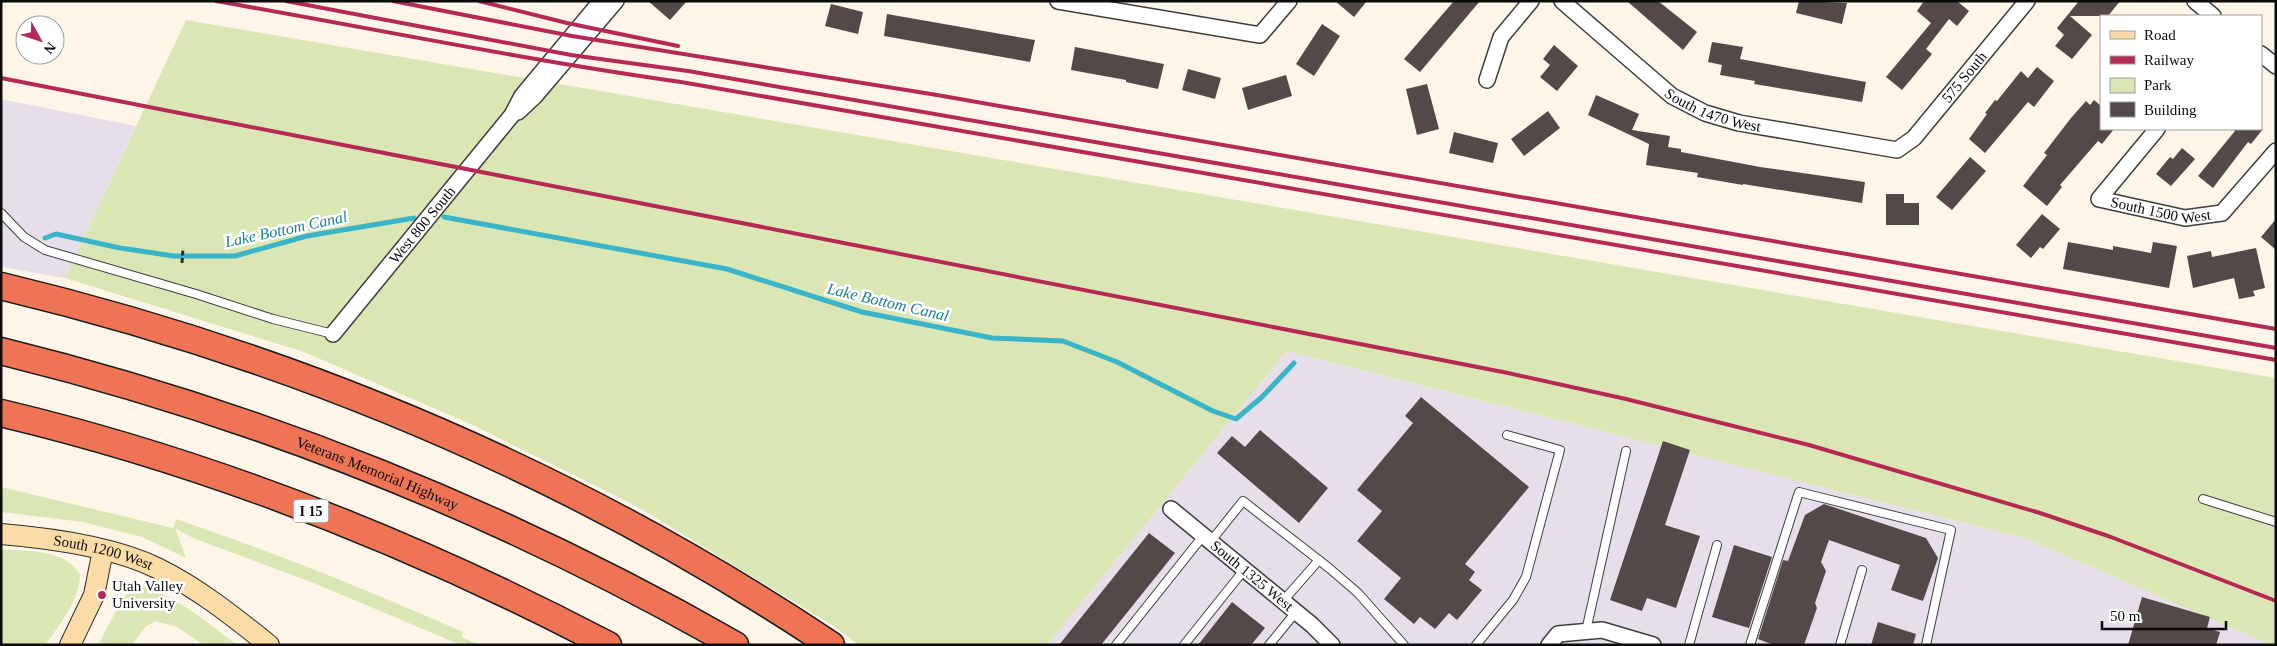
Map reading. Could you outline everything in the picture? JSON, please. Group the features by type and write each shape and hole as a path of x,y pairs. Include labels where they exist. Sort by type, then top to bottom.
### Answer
{"highway":[{"path":"1,286 148,326 267,364 365,400 478,448 635,526 720,574 831,645"},
{"name":"Veterans Memorial Highway","path":"1,351 110,380 192,406 308,446 390,477 516,532 585,565 734,645"},
{"name":"I 15","path":"1,413 146,453 319,514 483,583 608,645"}],"main road":[{"name":"South 1200 West","path":"1,534 103,550 156,567 215,602 269,645"},
{"path":"70,645 94,595 103,550"}],"street":[{"name":"West 800 South","path":"333,334 512,116 522,96 601,1"},
{"name":"West 800 South","path":"512,116 524,108 536,96 616,1"},
{"path":"1058,1 1260,35 1289,1"},
{"path":"1486,80 1501,37 1531,1"},
{"name":"South 1470 West","path":"1562,1 1672,96 1705,113 1740,123 1897,150"},
{"name":"575 South","path":"1897,150 1914,138 2027,1"},
{"path":"2195,1 2212,15"},
{"path":"2262,55 2276,66"},
{"name":"South 1500 West","path":"2156,130 2099,199 2185,218 2222,214 2276,151"},
{"name":"South 1325 West","path":"1171,509 1296,612 1329,644"},
{"path":"1549,645 1558,634 1602,630 1653,645"}],"lane":[{"path":"1,213 24,237 45,250 196,294 273,319 333,334"},
{"path":"1479,644 1513,600 1526,577 1560,450 1507,434"},
{"path":"1586,632 1626,451"},
{"path":"1750,645 1799,492 1951,530 1926,645"},
{"path":"2203,499 2276,522"},
{"path":"1116,645 1207,539 1243,501 1358,593 1404,645"},
{"path":"1689,645 1717,545"},
{"path":"1283,601 1319,560"},
{"path":"1184,645 1244,570"},
{"path":"1840,645 1862,570"},
{"path":"1269,645 1296,612"}],"path":[{"path":"182,263 183,248"}],"shaded area":[{"path":"1,99 136,126 65,278 1,267"},
{"path":"1287,351 2027,539 2271,645 1047,645"}],"green space":[{"path":"186,20 2276,378 2276,645 2271,645 2027,539 1287,351 1047,645 859,645 832,625 634,505 477,427 304,352 65,278"},
{"path":"1,487 173,528 176,519 285,558 392,601 463,632 462,637 479,645 461,645 316,584 193,538 175,528 186,558 142,537 83,522 1,512"},
{"path":"1,549 33,551 55,555 73,566 80,574 77,593 73,602 45,645 1,645"},
{"path":"142,586 179,603 204,619 237,645 204,645 177,627 156,621 146,626 132,645 98,645 124,596"}],"building":[{"path":"648,1 687,1 670,20"},
{"path":"1335,1 1367,1 1354,17"},
{"path":"1454,1 1480,1 1420,72 1404,59"},
{"path":"1627,1 1658,1 1697,32 1683,50"},
{"path":"1799,1 1847,3 1842,24 1796,13"},
{"path":"1924,1 1957,1 1969,11 1957,26 1949,19 1926,49 1932,54 1902,90 1886,77 1931,23 1917,11"},
{"path":"2079,1 2120,1 2109,15 2070,16 2092,35 2072,59 2055,46 2064,35 2057,28"},
{"path":"831,4 863,12 858,34 825,26"},
{"path":"887,14 1035,40 1030,62 884,36"},
{"path":"1322,24 1340,36 1314,76 1296,64"},
{"path":"1712,42 1743,47 1740,59 1866,82 1862,102 1754,84 1755,81 1720,75 1722,65 1708,62"},
{"path":"1554,45 1578,66 1557,91 1540,77 1550,65 1543,59"},
{"path":"1075,47 1164,64 1158,89 1126,82 1126,80 1071,70"},
{"path":"2037,67 2054,81 2034,107 2028,102 1985,153 1969,139 1987,114 1985,113 2021,71 2028,78"},
{"path":"1188,69 1221,78 1215,99 1182,90"},
{"path":"1286,75 1292,96 1248,110 1242,88"},
{"path":"1427,84 1439,129 1417,135 1406,89"},
{"path":"1596,95 1639,114 1632,130 1670,136 1668,147 1681,149 1681,152 1760,167 1865,182 1862,203 1697,177 1698,173 1646,165 1649,144 1588,115"},
{"path":"2094,100 2100,105 2100,130 2113,130 2102,144 2098,141 2060,185 2062,187 2047,206 2023,186 2047,155 2044,153 2071,118 2086,101 2090,105"},
{"path":"1548,111 1560,128 1524,156 1511,139"},
{"path":"2263,129 2251,144 2248,142 2213,188 2198,176 2235,131 2234,130"},
{"path":"1454,132 1498,143 1493,163 1449,153"},
{"path":"2182,148 2195,159 2171,186 2156,174 2170,157 2173,159"},
{"path":"1970,157 1986,171 1952,210 1936,197"},
{"path":"1886,194 1904,194 1904,203 1919,203 1919,225 1886,225"},
{"path":"2042,214 2060,229 2043,249 2040,247 2031,258 2016,245"},
{"path":"2276,219 2276,250 2261,237"},
{"path":"2068,242 2113,250 2113,246 2151,253 2153,242 2177,246 2169,288 2063,269"},
{"path":"2256,248 2265,288 2253,291 2255,296 2239,299 2234,278 2193,288 2187,256 2211,251 2212,257"},
{"path":"1421,397 1529,487 1465,564 1475,572 1469,580 1482,590 1457,620 1449,613 1435,629 1420,617 1414,624 1384,599 1401,578 1357,541 1382,511 1357,490 1413,423 1405,416"},
{"path":"1260,430 1328,488 1299,523 1217,453 1232,436 1245,447"},
{"path":"1663,441 1690,450 1665,525 1700,536 1676,608 1647,598 1642,611 1610,600"},
{"path":"1824,504 1926,538 1938,558 1923,601 1891,590 1900,565 1829,540 1821,562 1826,571 1815,603 1817,608 1804,645 1774,645 1758,639 1783,560 1788,561 1805,515"},
{"path":"1149,533 1175,553 1101,645 1059,645"},
{"path":"1734,545 1772,557 1749,628 1712,617"},
{"path":"2142,597 2210,617 2207,628 2220,632 2216,645 2128,645"},
{"path":"1232,602 1265,628 1251,645 1198,645"},
{"path":"1878,622 1916,634 1913,645 1871,645"}],"waterway":[{"name":"Lake Bottom Canal","path":"444,217 727,269 862,312 992,338 1063,341 1117,362 1213,411 1236,419 1262,397 1294,363"},
{"name":"Lake Bottom Canal","path":"45,238 56,234 120,248 174,256 235,256 307,236 414,218"}],"railway":[{"path":"216,1 506,54 681,82 2276,360"},
{"path":"286,1 571,55 688,71 2276,348"},
{"path":"393,1 572,36 937,95 2276,329"},
{"path":"479,1 567,23 678,46"},
{"path":"1,78 1508,373 1626,399 1809,445 2040,513 2111,537 2276,601"}],"place":[{"name":"Utah Valley University","path":"102,595"}]}
